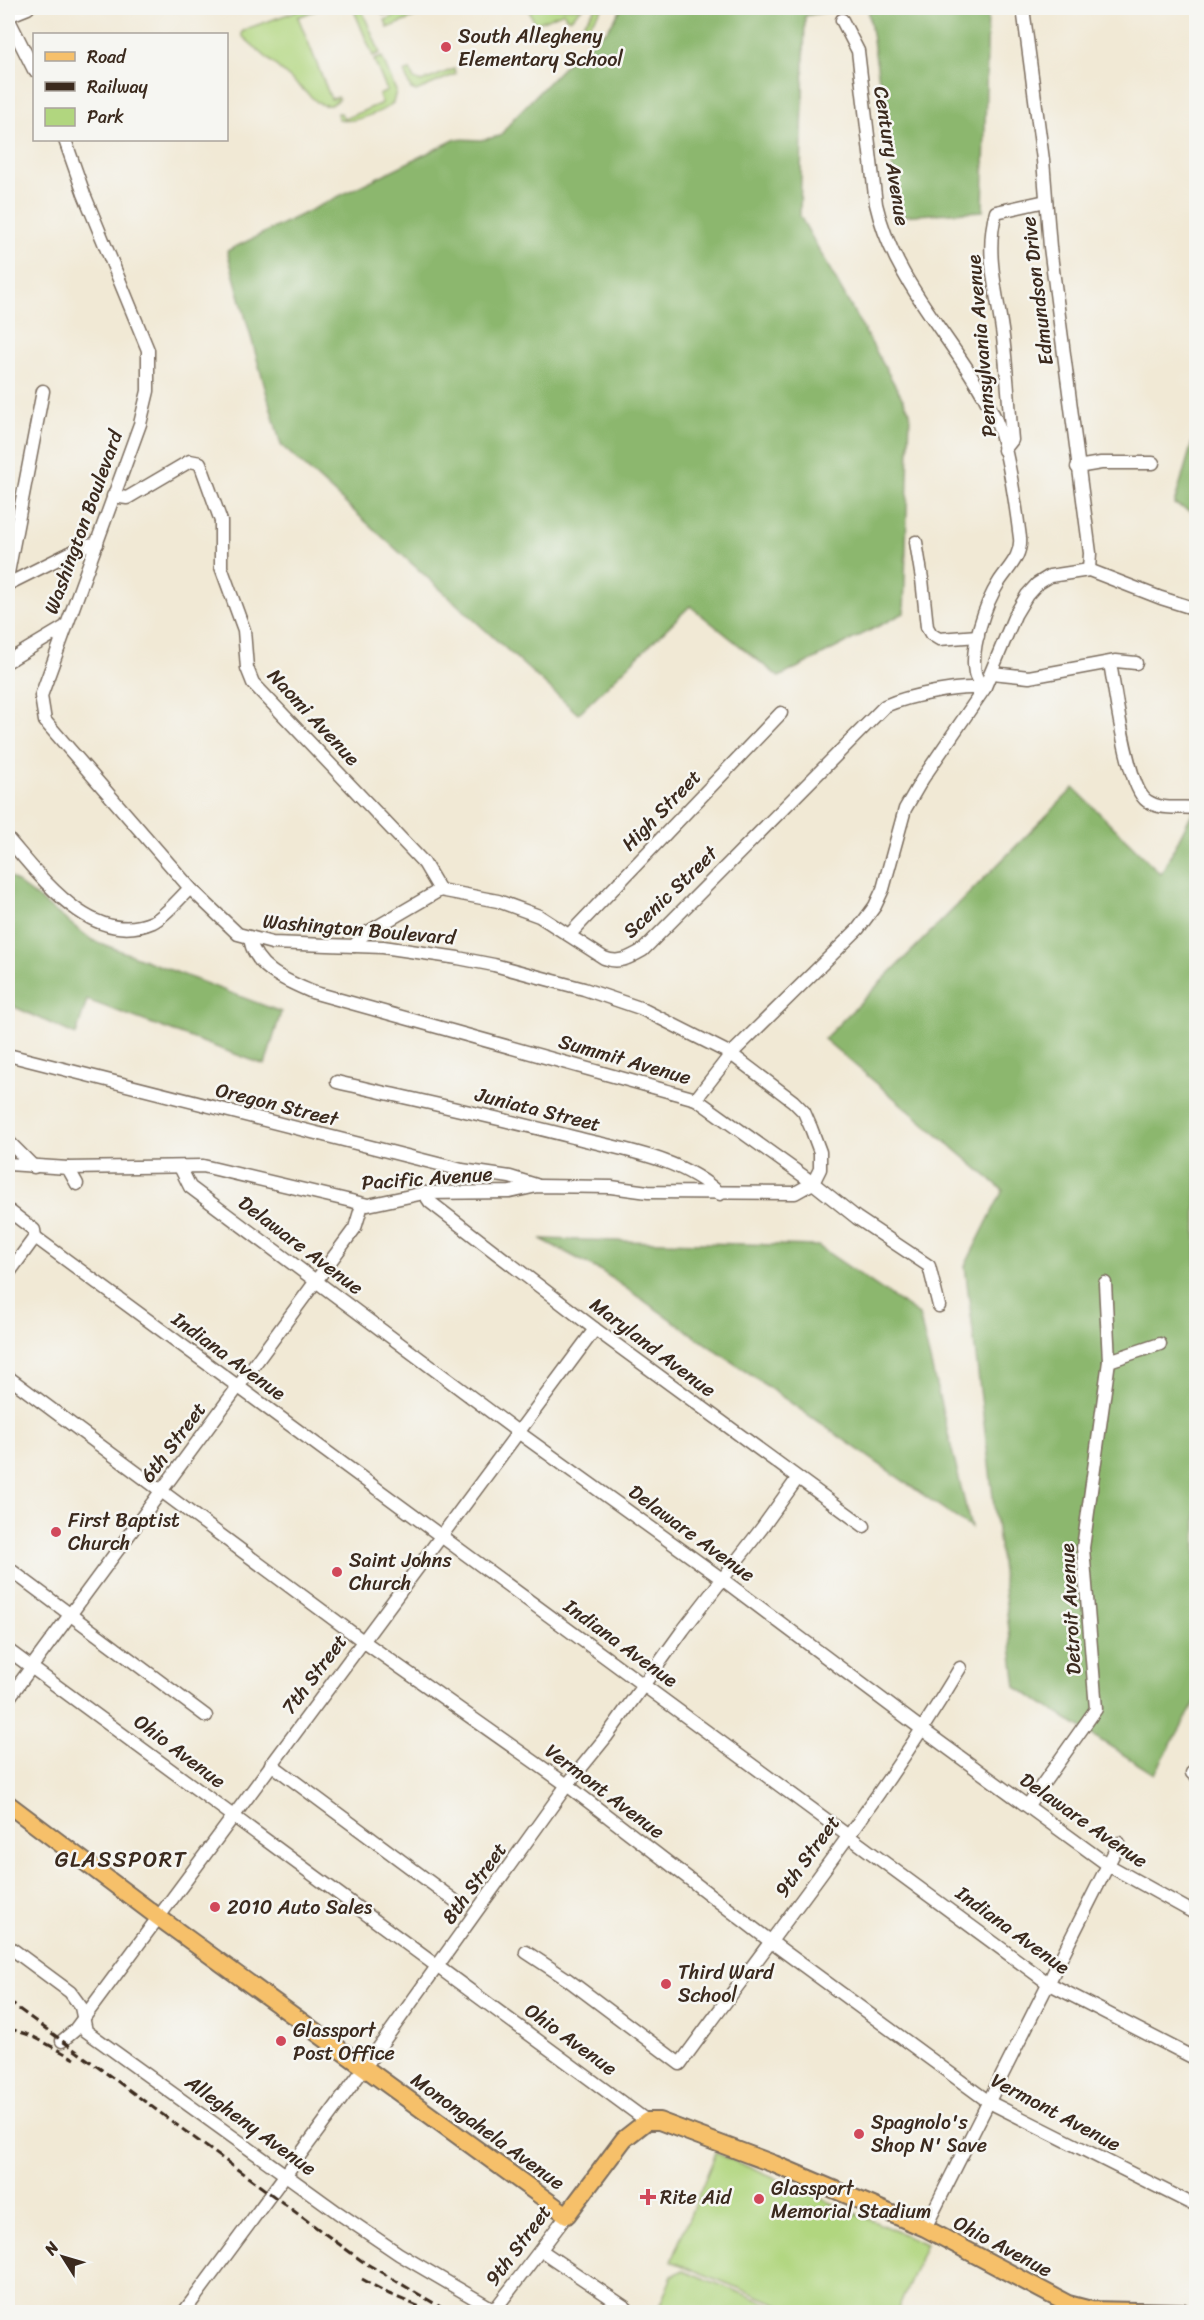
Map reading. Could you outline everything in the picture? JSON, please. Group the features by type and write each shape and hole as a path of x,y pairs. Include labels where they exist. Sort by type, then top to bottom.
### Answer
{"main road":[{"name":"Monongahela Avenue","path":"8,1804 158,1917 567,2215"},
{"name":"9th Street","path":"567,2215 624,2139 647,2121"},
{"name":"Ohio Avenue","path":"647,2121 659,2121 682,2128 925,2228 1068,2304 1091,2310 1182,2313"}],"street":[{"path":"28,8 8,17 33,68"},
{"name":"Edmundson Drive","path":"1023,8 1077,467 1090,553 1089,570"},
{"name":"Century Avenue","path":"842,20 858,51 876,204 885,235 895,258 922,304 981,393 999,427 1004,450"},
{"name":"Washington Boulevard","path":"65,141 84,194 148,350 148,391 140,424 41,696 45,721 190,888 227,926 238,934 272,943 383,947 458,958 584,989 640,1008 731,1054"},
{"name":"Pennsylvania Avenue","path":"984,689 975,676 978,636 990,600 1017,558 1020,546 1004,450 1012,440 1005,354 991,262 993,225 996,212 1046,201"},
{"path":"8,573 43,391"},
{"name":"Naomi Avenue","path":"113,496 127,498 190,461 200,463 221,521 221,567 244,630 247,668 253,683 423,863 440,890"},
{"path":"1077,467 1101,463 1153,463"},
{"path":"915,542 927,627 931,634 939,639 978,636"},
{"path":"8,584 86,545 97,544"},
{"path":"696,1099 731,1054 858,929 875,906 883,889 905,809 923,778 984,689 1015,615 1027,595 1050,576 1089,570 1161,598 1197,609"},
{"path":"8,661 65,627"},
{"path":"992,673 1029,677 1122,661 1136,663"},
{"path":"1110,663 1120,722 1136,787 1141,797 1160,807 1197,808"},
{"name":"Scenic Street","path":"440,890 498,901 539,916 604,958 613,961 625,960 643,950 885,706 898,700 970,687 984,689"},
{"name":"High Street","path":"569,935 782,713"},
{"path":"8,839 61,899 100,924 131,928 155,922 190,888"},
{"path":"354,946 363,934 440,890"},
{"name":"Summit Avenue","path":"250,939 251,950 261,963 282,979 312,992 696,1099 813,1183 857,1218 929,1266 939,1306"},
{"name":"Oregon Street","path":"8,1054 462,1170 510,1177 537,1185"},
{"path":"731,1054 763,1077 804,1112 820,1152 820,1169 813,1183"},
{"name":"Juniata Street","path":"337,1082 632,1151 682,1169 708,1182 720,1194"},
{"path":"8,1141 34,1167"},
{"name":"Pacific Avenue","path":"8,1164 68,1168 202,1166 362,1205 375,1205 424,1193 510,1192 537,1185 720,1194 795,1193 813,1183"},
{"name":"Delaware Avenue","path":"180,1167 190,1187 923,1730 1108,1865 1197,1914"},
{"path":"68,1168 77,1184"},
{"name":"Maryland Avenue","path":"424,1193 430,1202 595,1329 864,1527"},
{"name":"6th Street","path":"8,1699 355,1228 362,1205"},
{"name":"Indiana Avenue","path":"8,1210 35,1234 238,1387 645,1684 1048,1983 1197,2059"},
{"path":"8,1274 35,1234"},
{"name":"Detroit Avenue","path":"1028,1805 1096,1709 1083,1548 1109,1361 1105,1283"},
{"name":"7th Street","path":"62,2041 74,2031 595,1329"},
{"path":"1109,1361 1160,1344"},
{"name":"Vermont Avenue","path":"8,1377 363,1641 567,1785 770,1941 989,2102 1197,2206"},
{"name":"8th Street","path":"184,2313 365,2067 567,1785 797,1479"},
{"path":"8,1568 206,1716"},
{"name":"Ohio Avenue","path":"8,1650 647,2121"},
{"name":"9th Street","path":"526,1952 567,1979 680,2064 888,1782 923,1730 960,1668"},
{"path":"271,1764 454,1900"},
{"path":"925,2228 1119,1843"},
{"name":"Allegheny Avenue","path":"8,1946 70,1992 81,2007 86,2031 337,2212 399,2254 495,2312"},
{"name":"9th Street","path":"495,2312 567,2215"},
{"path":"542,2251 626,2308"}],"green space":[{"path":"305,8 322,8 298,17 331,99 338,97 339,99 329,105 317,102 242,36 242,32 249,28"},
{"path":"353,8 361,8 380,53 373,56"},
{"path":"380,8 412,8 415,17 388,28 385,20 399,14 399,10 383,15"},
{"path":"528,8 582,8 570,19 565,16 564,12 535,24"},
{"path":"596,8 603,8 585,30 582,25"},
{"path":"622,8 845,8 805,16 800,216 910,412 904,613 779,677 690,606 578,714 281,445 227,251 456,139 481,140 500,136 514,118 570,60 608,29"},
{"path":"868,8 988,8 983,211 900,216"},
{"path":"382,57 396,91 393,103 366,117 351,120 338,119 337,113 341,113 344,119 382,103 379,95 387,91 374,60"},
{"path":"454,69 456,74 416,91 411,89 404,72 410,70 414,79 421,82"},
{"path":"1196,430 1196,514 1174,504"},
{"path":"1074,788 1161,874 1196,805 1196,1701 1154,1774 1016,1687 965,1266 1003,1190 824,1039"},
{"path":"8,875 92,940 281,1012 265,1065 87,1000 76,1035 8,1004"},
{"path":"541,1239 818,1246 919,1315 971,1528 601,1271"},
{"name":"Glassport Memorial Stadium","path":"716,2153 926,2244 897,2312 798,2312 671,2261"},
{"path":"683,2270 789,2312 657,2312 672,2276"}],"railway":[{"path":"8,2001 362,2261 449,2312"},
{"path":"8,2028 32,2036 75,2059"},
{"path":"362,2279 389,2294 432,2312"}],"place":[{"name":"South Allegheny Elementary School","path":"446,47"},
{"name":"First Baptist Church","path":"56,1532"},
{"name":"Saint Johns Church","path":"337,1572"},
{"name":"2010 Auto Sales","path":"215,1907"},
{"name":"Third Ward School","path":"666,1984"},
{"name":"Glassport Post Office","path":"281,2041"},
{"name":"Spagnolo's Shop N' Save","path":"859,2134"},
{"name":"Rite Aid","path":"648,2197"},
{"name":"Glassport Memorial Stadium","path":"759,2199"}],"district":[{"name":"GLASSPORT","path":"121,1859"}]}
